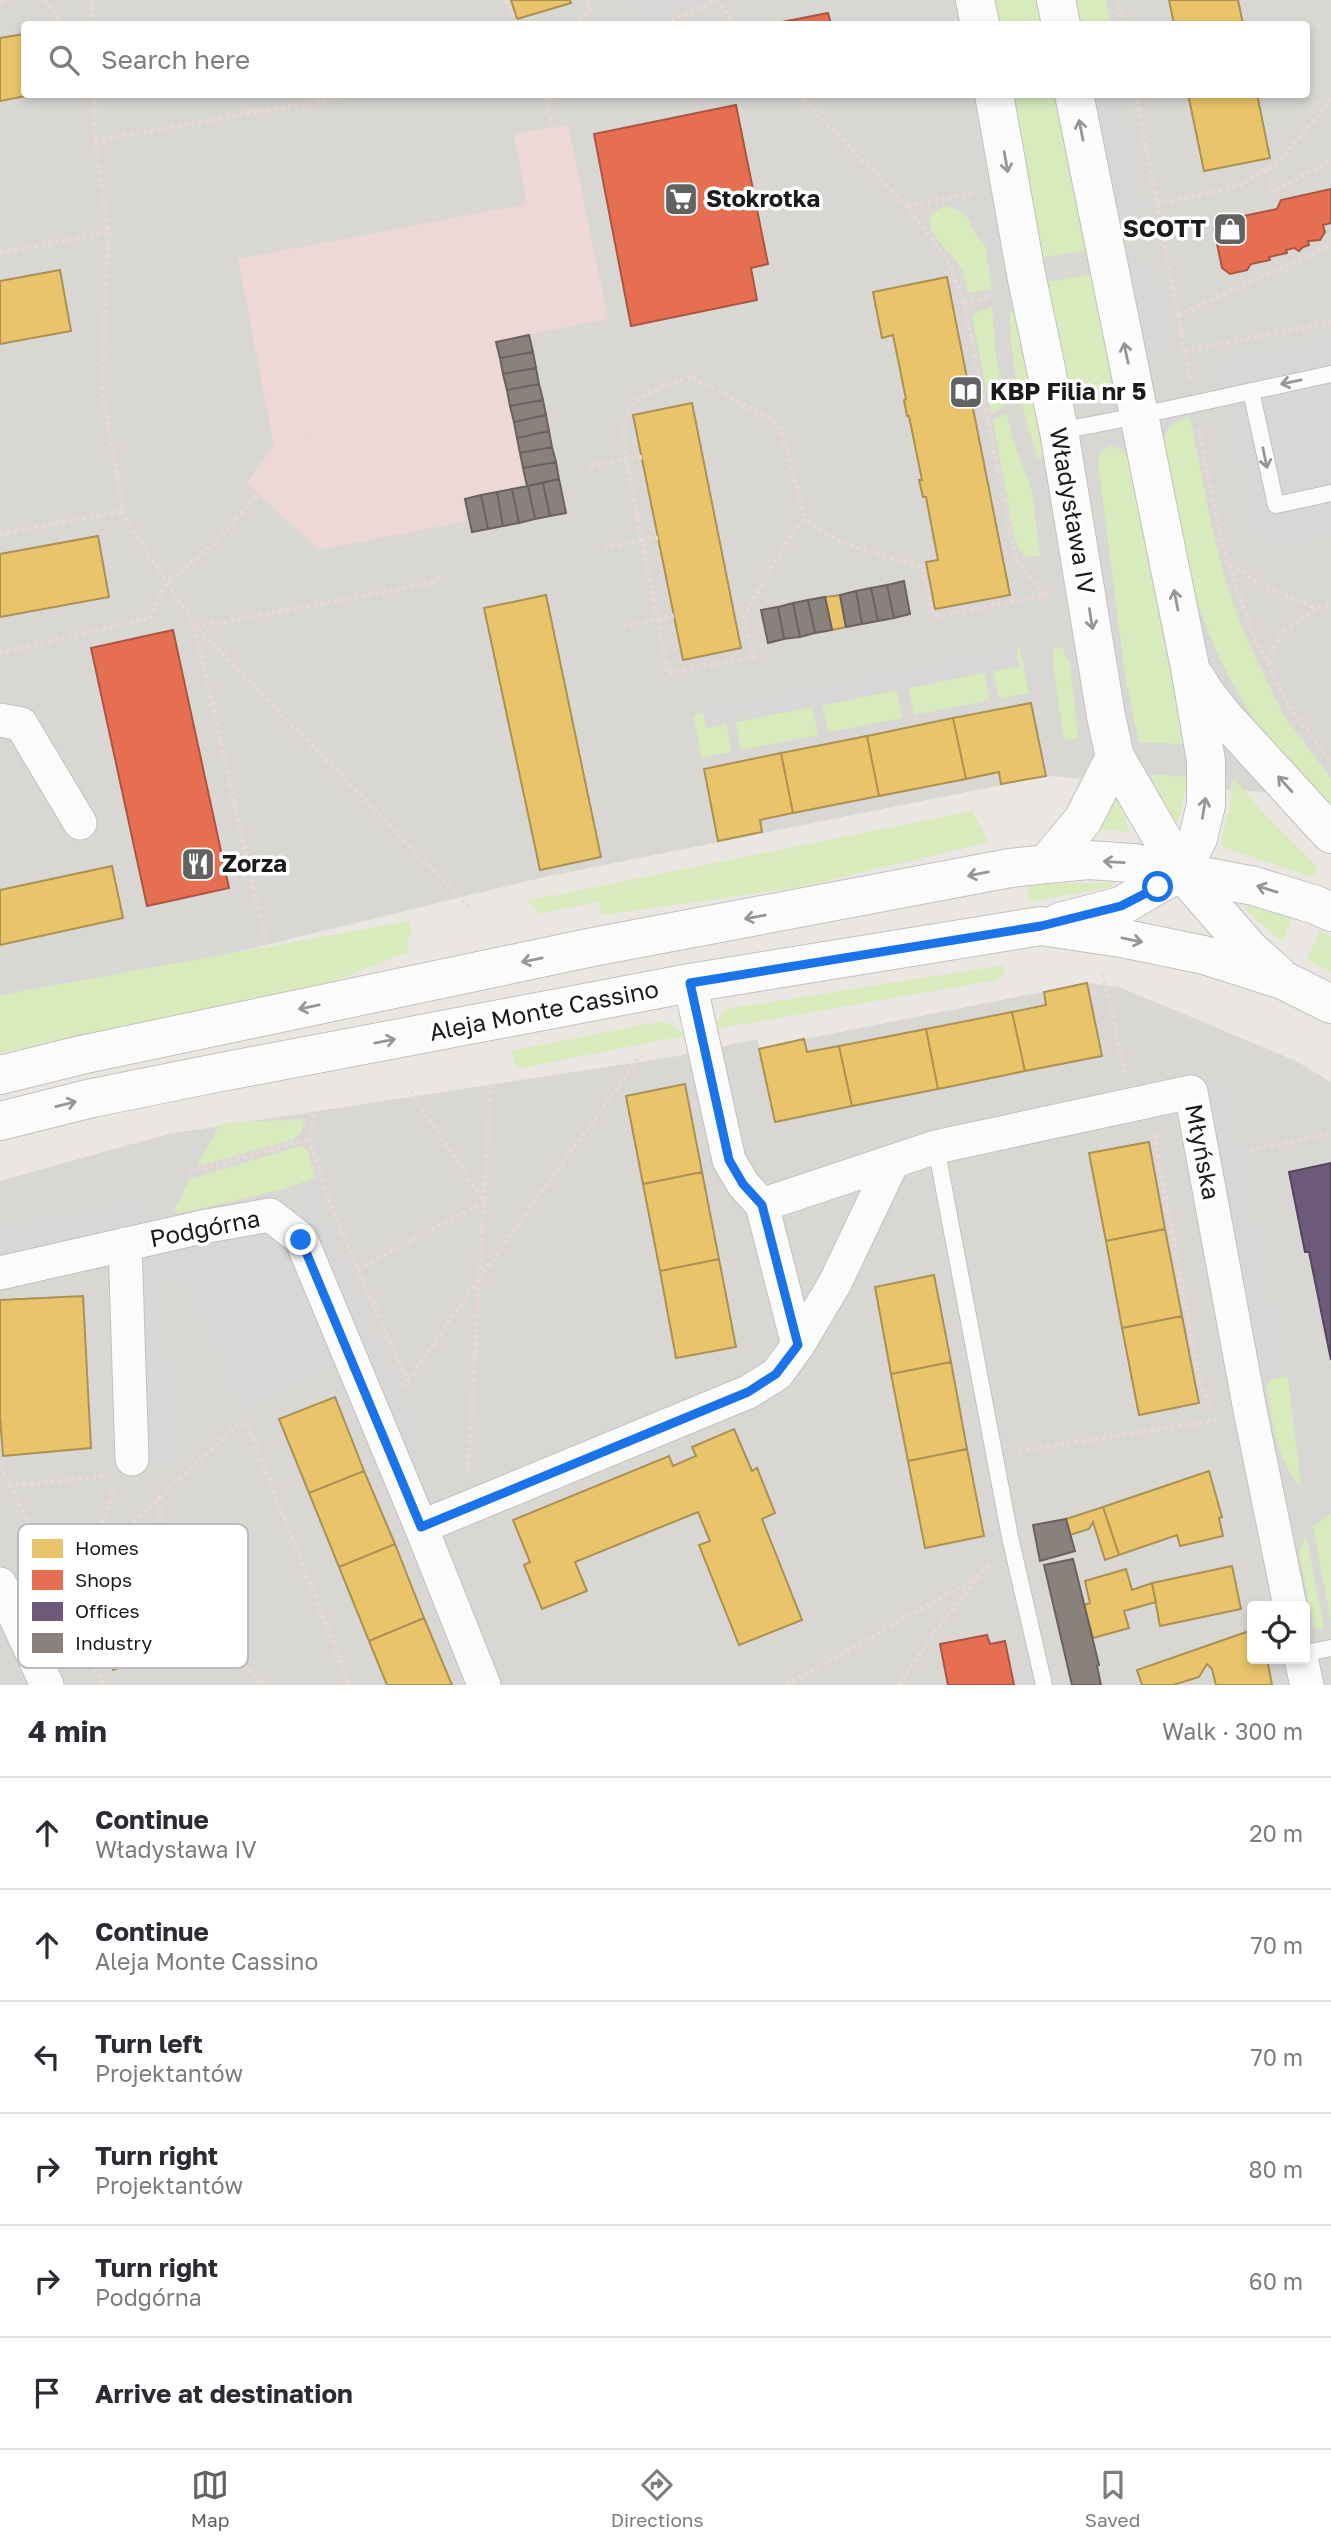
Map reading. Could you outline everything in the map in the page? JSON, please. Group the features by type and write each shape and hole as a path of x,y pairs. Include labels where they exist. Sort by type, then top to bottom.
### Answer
{"street":[{"path":"975,0 979,21"},
{"path":"1056,0 1060,21"},
{"name":"Władysława IV","path":"995,98 1026,274 1059,431 1115,757 1181,872 1250,950 1283,980"},
{"path":"1041,926 1121,906 1181,872 1198,838 1206,804 1206,761 1190,667 1075,98"},
{"path":"1190,667 1205,693 1331,834"},
{"path":"0,720 21,724 80,824"},
{"path":"1046,864 1083,820 1115,757"},
{"name":"Aleja Monte Cassino","path":"0,1075 81,1055 593,947 1010,868 1088,860 1122,862 1254,886 1331,912"},
{"name":"Aleja Monte Cassino","path":"0,1121 198,1076 690,983 1041,926 1121,938 1204,955 1283,980 1331,1004"},
{"path":"690,983 729,1160 743,1184 762,1205 798,1345"},
{"name":"Młyńska","path":"762,1205 936,1147 1191,1092 1250,1410 1289,1601"},
{"path":"421,1527 748,1392 776,1374 798,1345 835,1283 893,1161"},
{"name":"Podgórna","path":"0,1273 125,1244 270,1215 301,1240 484,1685"},
{"name":"Podgórna","path":"125,1244 132,1459"},
{"path":"0,1584 18,1625"},
{"path":"1302,1664 1307,1685"}],"lane":[{"path":"1059,431 1331,374"},
{"path":"1251,391 1276,505 1331,493"},
{"path":"936,1147 1010,1537 1044,1685"},
{"path":"1310,1652 1331,1648"}],"path":[{"path":"0,2 8,0"},
{"path":"44,0 61,21"},
{"path":"92,0 92,21"},
{"path":"507,0 515,21"},
{"path":"577,21 590,10 587,0"},
{"path":"1117,0 1121,21"},
{"path":"672,21 716,1 732,21"},
{"path":"94,98 95,141 108,232 102,389 123,511 128,525 195,625 470,908"},
{"path":"95,141 336,98"},
{"path":"0,653 150,618 167,583 216,542 312,431 414,328 585,288 547,98"},
{"path":"802,98 907,206 948,261 964,303 1016,560 1045,594 938,616 931,610 923,567 824,534 805,519 781,430 769,418 690,376 633,402 626,414 623,435 626,459 668,673 753,657 744,616 791,534 805,519"},
{"path":"1137,98 1220,537 1252,632 1290,708 1331,762"},
{"path":"1157,204 1239,186 1281,160 1331,99"},
{"path":"1267,169 1273,192 1331,162"},
{"path":"907,206 972,193"},
{"path":"0,253 108,232"},
{"path":"1178,315 1331,244"},
{"path":"964,303 1001,295"},
{"path":"1185,351 1331,322"},
{"path":"590,466 642,457"},
{"path":"0,534 123,511"},
{"path":"606,547 658,538"},
{"path":"1229,564 1264,586 1316,608"},
{"path":"195,625 225,622 431,583 440,577"},
{"path":"1268,663 1279,635 1316,608 1331,605"},
{"path":"623,626 674,616"},
{"path":"195,625 265,944"},
{"path":"1103,974 1132,1106"},
{"path":"370,1403 408,1381 641,1055"},
{"path":"466,1507 491,1082"},
{"path":"411,1091 484,1202"},
{"path":"314,1110 310,1139 319,1174 408,1381"},
{"path":"1250,1150 1331,1134"},
{"path":"189,1172 310,1139"},
{"path":"358,1269 484,1202"},
{"path":"994,1455 1217,1420"},
{"path":"133,1524 237,1425 247,1424 350,1685"},
{"path":"0,1466 28,1524"},
{"path":"9,1486 118,1475 102,1524"},
{"path":"159,1499 160,1524"},
{"path":"899,1685 932,1636 1010,1537"},
{"path":"786,1685 978,1577"},
{"path":"94,1668 104,1685"},
{"path":"246,1668 264,1685"}],"shaded area":[{"path":"0,0 1331,0 1331,797 1047,776 540,878 0,1010"},
{"path":"627,0 717,0 672,21 638,21"},
{"path":"1094,98 1126,98 1148,211 1118,217"},
{"path":"568,125 608,319 495,341 526,485 463,498 467,521 319,550 247,483 274,445 238,259 527,204 514,134"},
{"path":"1157,260 1175,354 1145,360 1126,266"},
{"path":"1331,334 1331,538 1256,551 1213,360"},
{"path":"1015,645 1019,666 706,728 702,707"},
{"path":"1087,983 1119,987 1296,1061 1331,1082 1331,1685 0,1685 0,1181 168,1134 678,1056 757,1039 760,1048"},
{"path":"1231,1087 1288,1374 1266,1378 1208,1092"},
{"path":"315,1181 424,1436 401,1447 292,1192"},
{"path":"137,1196 143,1222 0,1255 0,1227"},
{"path":"261,1228 277,1237 335,1368 239,1414 176,1274 168,1277 174,1464 149,1470 136,1254"}],"green space":[{"path":"989,0 1037,0 1041,21 993,21"},
{"path":"1074,0 1106,0 1110,21 1078,21"},
{"path":"1009,98 1057,98 1087,251 1041,258"},
{"path":"947,206 965,216 979,240 985,245 992,289 968,293 962,270 931,228 931,212"},
{"path":"1092,274 1111,380 1101,395 1086,399 1075,395 1068,387 1045,282"},
{"path":"992,307 996,358 1006,403 995,413 991,413 990,409 972,316"},
{"path":"1015,310 1044,458 1037,458 1017,381 1010,327 1010,314"},
{"path":"1007,413 1011,434 1032,491 1040,556 1027,557 1018,549 1013,531 993,420"},
{"path":"1190,416 1209,514 1224,575 1240,624 1284,716 1331,778 1331,819 1291,771 1254,719 1209,635 1183,545 1163,443 1172,425"},
{"path":"1110,446 1128,456 1184,744 1139,742 1126,680 1098,464 1101,451"},
{"path":"1054,646 1062,648 1070,664 1078,738 1064,738 1054,673"},
{"path":"1020,648 1029,693 999,699 993,671 1019,666 1016,650"},
{"path":"984,673 990,700 914,715 909,687"},
{"path":"897,690 902,718 829,732 822,705"},
{"path":"812,706 818,735 741,750 736,722"},
{"path":"703,713 706,728 726,723 731,752 702,758 693,715"},
{"path":"1150,774 1187,777 1182,810 1177,822 1169,813"},
{"path":"1235,780 1317,867 1315,874 1310,876 1222,847 1221,839 1231,804 1231,783"},
{"path":"1111,783 1129,829 1129,832 1098,829"},
{"path":"972,811 989,842 801,887 602,915 599,901 540,914 527,901"},
{"path":"1053,883 1114,883 1111,887 1029,902 1027,886"},
{"path":"1248,906 1292,918 1282,942 1246,910"},
{"path":"410,921 412,932 407,939 408,952 321,986 0,1053 0,995"},
{"path":"1320,931 1331,937 1331,972 1307,960"},
{"path":"1004,965 1004,974 996,980 716,1029 717,1021 727,1009"},
{"path":"663,1021 679,1029 684,1036 522,1068 513,1059 511,1051"},
{"path":"305,1119 301,1133 294,1139 196,1167 218,1128 225,1123"},
{"path":"300,1146 308,1151 315,1178 281,1190 176,1214 175,1209 190,1179"},
{"path":"1288,1376 1301,1487 1281,1452 1266,1387 1272,1379"},
{"path":"1331,1514 1331,1622 1313,1526"},
{"path":"1306,1535 1324,1627 1321,1631 1314,1627 1299,1552"}],"building: Homes":[{"path":"511,0 570,0 571,3 517,19"},
{"path":"1169,0 1238,0 1242,21 1173,21"},
{"path":"21,34 21,97 0,101 0,38"},
{"path":"1189,98 1258,98 1270,158 1204,171"},
{"path":"60,270 71,331 0,344 0,281"},
{"path":"947,277 1010,595 935,609 926,562 938,560 926,497 923,497 919,480 922,480 907,416 893,335 882,338 873,292"},
{"path":"692,403 741,648 683,660 633,415"},
{"path":"98,536 109,597 0,617 0,554"},
{"path":"546,595 601,857 540,870 484,608"},
{"path":"840,595 846,627 832,630 825,597"},
{"path":"1031,703 1046,776 1001,784 999,772 966,779 953,718"},
{"path":"953,718 966,779 879,796 867,736"},
{"path":"867,736 879,796 793,813 781,753"},
{"path":"781,753 793,813 760,820 762,832 718,841 704,769"},
{"path":"112,866 123,918 0,945 0,890"},
{"path":"1087,983 1102,1056 1025,1071 1012,1012 1046,1005 1044,992"},
{"path":"1012,1012 1025,1071 938,1089 926,1029"},
{"path":"926,1029 938,1089 852,1106 839,1046"},
{"path":"804,1039 807,1052 839,1046 852,1106 775,1122 759,1049"},
{"path":"685,1084 702,1172 643,1184 626,1096"},
{"path":"1149,1142 1165,1229 1106,1241 1089,1153"},
{"path":"702,1172 719,1259 660,1271 643,1184"},
{"path":"1165,1229 1182,1316 1122,1328 1106,1241"},
{"path":"719,1259 736,1347 676,1358 660,1271"},
{"path":"934,1275 951,1362 891,1374 875,1287"},
{"path":"83,1296 91,1448 3,1456 0,1417 0,1300"},
{"path":"1182,1316 1199,1403 1139,1415 1122,1328"},
{"path":"951,1362 967,1449 908,1461 891,1374"},
{"path":"335,1397 364,1471 309,1493 279,1419"},
{"path":"734,1429 752,1471 757,1468 775,1513 762,1519 802,1620 739,1645 699,1545 710,1541 698,1512 575,1562 587,1591 542,1609 524,1565 530,1562 513,1520 669,1456 673,1466 696,1456 692,1447"},
{"path":"967,1449 984,1536 925,1548 908,1461"},
{"path":"364,1471 395,1544 339,1567 309,1493"},
{"path":"1209,1471 1222,1517 1219,1518 1223,1536 1180,1546 1177,1535 1119,1555 1103,1507"},
{"path":"1103,1507 1119,1555 1105,1560 1093,1522 1089,1529 1070,1535 1066,1519"},
{"path":"395,1544 424,1618 369,1641 339,1567"},
{"path":"1232,1566 1241,1609 1160,1626 1152,1583"},
{"path":"1126,1569 1132,1590 1152,1583 1156,1602 1124,1611 1129,1628 1093,1638 1084,1605 1090,1603 1085,1581"},
{"path":"424,1618 452,1685 387,1685 369,1641"},
{"path":"1247,1632 1247,1664 1268,1664 1272,1685 1216,1685 1212,1669 1207,1664 1199,1677 1173,1685 1142,1685 1137,1670"}],"building: Shops":[{"path":"828,13 830,21 787,21"},
{"name":"Stokrotka","path":"736,105 768,264 751,268 757,300 631,326 594,134"},
{"path":"1331,189 1331,223 1323,225 1325,232 1320,240 1308,241 1309,245 1299,251 1294,248 1286,250 1287,253 1269,257 1270,260 1251,264 1247,270 1230,274 1222,268 1214,229 1220,221 1277,209 1281,200"},
{"path":"173,630 229,888 147,906 91,648"},
{"path":"987,1635 990,1644 1005,1641 1014,1685 948,1685 940,1644"}],"building: Offices":[{"path":"1331,1163 1331,1360 1289,1172"}],"building: Industry":[{"path":"529,335 533,352 500,358 496,342"},
{"path":"533,352 536,368 503,374 500,358"},
{"path":"536,368 539,384 507,390 503,374"},
{"path":"539,384 543,400 510,406 507,390"},
{"path":"543,400 546,415 514,422 510,406"},
{"path":"546,415 549,431 517,438 514,422"},
{"path":"549,431 552,447 520,453 517,438"},
{"path":"552,447 556,462 523,468 520,453"},
{"path":"556,462 559,479 527,486 523,468"},
{"path":"559,479 566,513 550,516 543,483"},
{"path":"543,483 550,516 535,519 528,486"},
{"path":"528,486 535,519 519,523 512,489"},
{"path":"512,489 519,523 503,526 497,492"},
{"path":"497,492 503,526 488,529 481,495"},
{"path":"481,495 488,529 472,532 465,499"},
{"path":"904,581 910,614 894,618 887,585"},
{"path":"887,585 894,618 878,621 871,588"},
{"path":"871,588 878,621 862,624 856,591"},
{"path":"856,591 862,624 846,627 840,595"},
{"path":"825,597 832,630 815,633 808,600"},
{"path":"808,600 815,633 800,637 793,603"},
{"path":"793,603 800,637 784,639 778,607"},
{"path":"778,607 784,639 768,643 761,610"},
{"path":"1066,1519 1075,1551 1040,1561 1033,1525"},
{"path":"1073,1559 1099,1665 1101,1685 1072,1685 1044,1565"}],"place":[{"name":"Stokrotka","path":"681,199"},
{"name":"SCOTT","path":"1230,229"},
{"name":"KBP Filia nr 5","path":"966,392"},
{"name":"Zorza","path":"198,864"}],"route":[{"path":"301,1240 421,1527 748,1392 776,1374 798,1345 762,1205 743,1184 729,1160 690,983 1041,926 1121,906 1158,887"}]}
